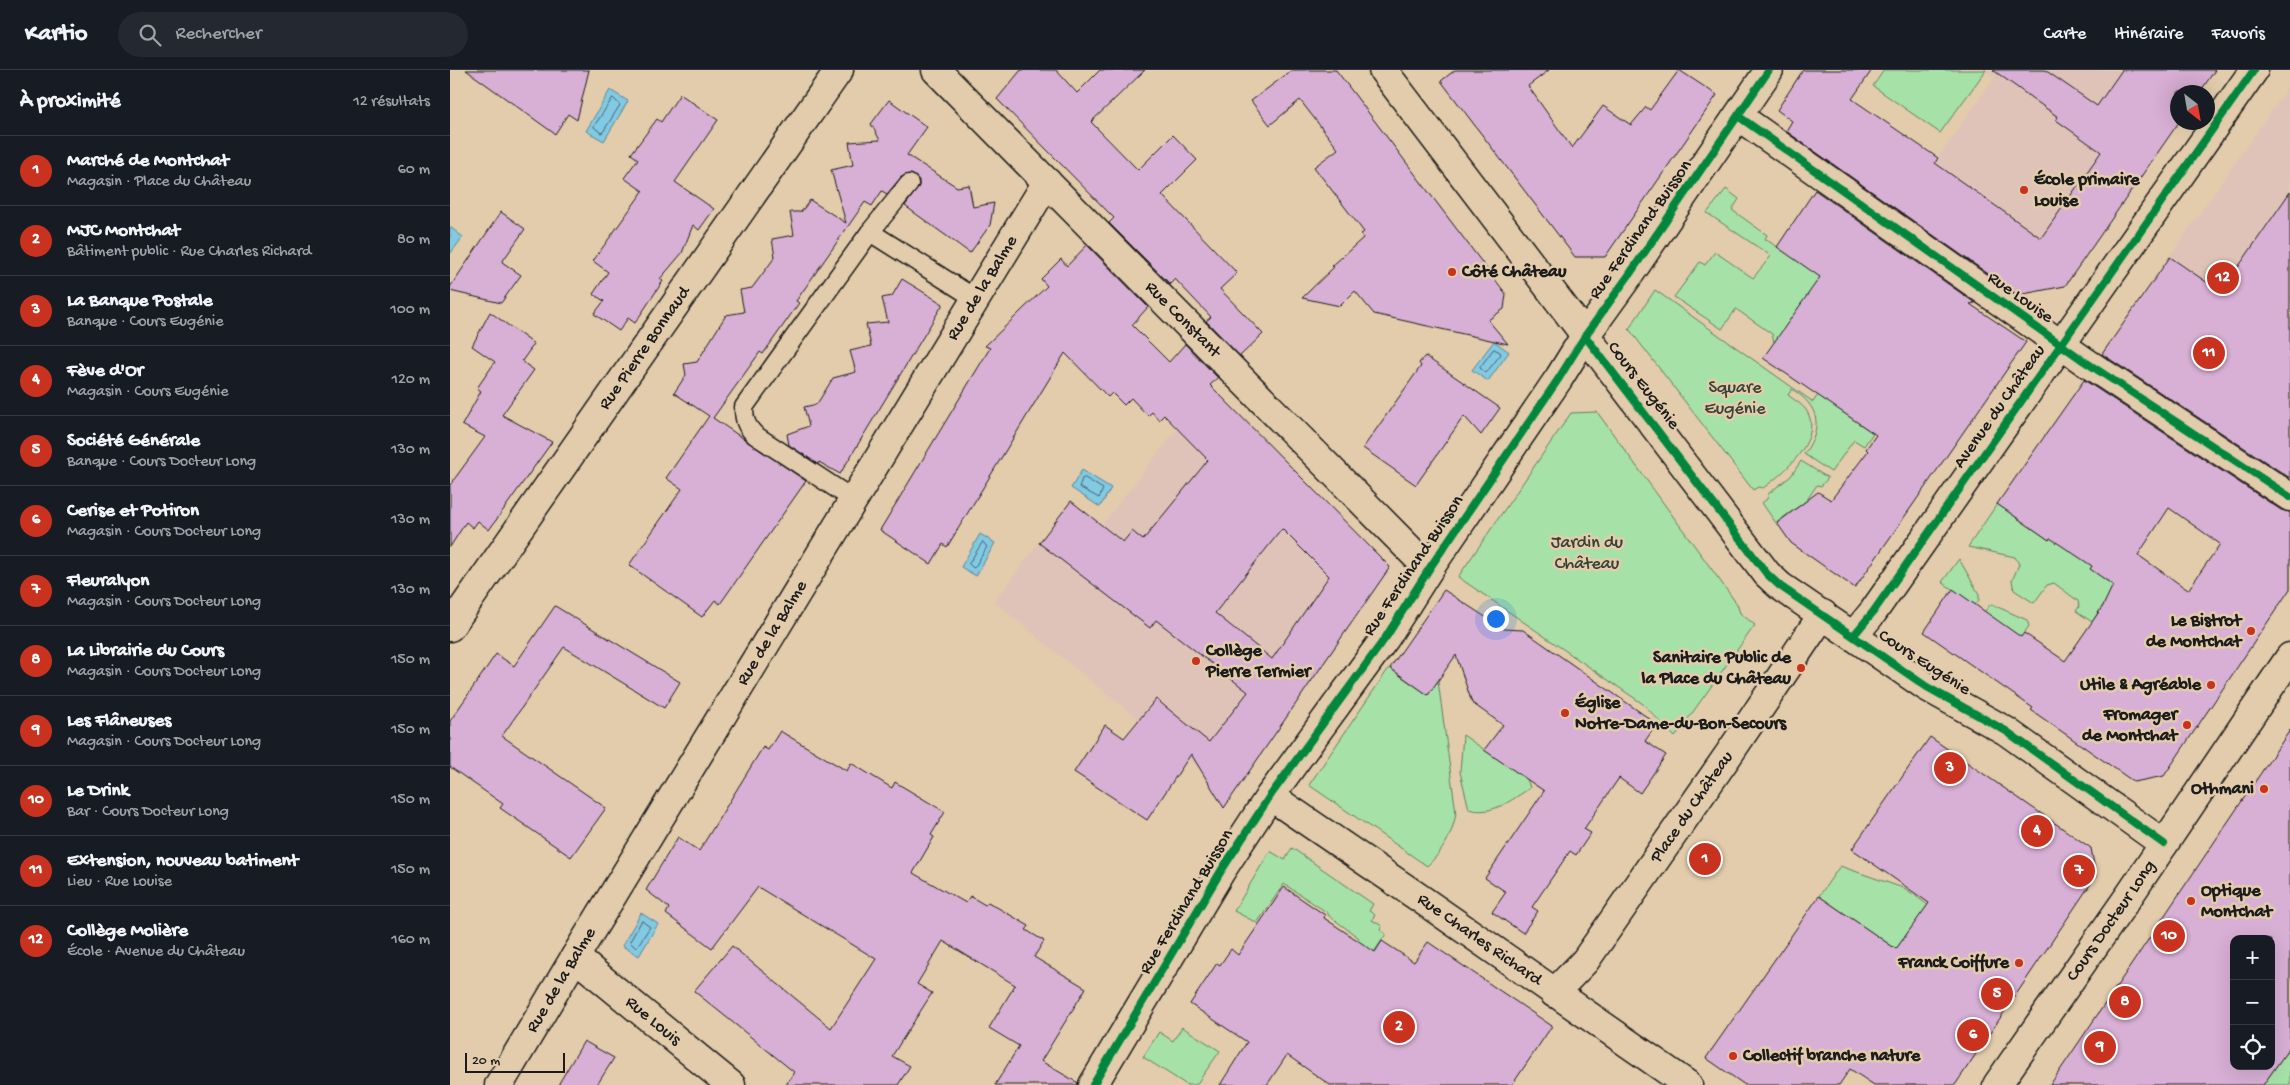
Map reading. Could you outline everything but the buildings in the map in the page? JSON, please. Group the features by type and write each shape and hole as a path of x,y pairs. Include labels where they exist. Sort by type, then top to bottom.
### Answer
{"street":[{"name":"Rue Pierre Bonnaud","path":"450,627 840,70"},
{"name":"Rue Constant","path":"936,70 1429,568"},
{"name":"Cours Eugénie","path":"1383,70 1767,574 1780,586 1854,635 1927,687 2006,730 2164,844"},
{"name":"Rue Ferdinand Buisson","path":"1093,1085 1222,871 1270,796 1386,637 1429,568 1559,378 1585,336 1769,70"},
{"name":"Avenue du Château","path":"1854,635 1873,612 2062,346 2254,70"},
{"name":"Rue Louise","path":"1738,116 2062,346 2290,497"},
{"name":"Rue de la Balme","path":"499,1085 1047,182"},
{"name":"Place du Château","path":"1554,994 1585,961 1823,614"},
{"name":"Cours Docteur Long","path":"1997,1085 2164,844 2290,657"},
{"name":"Rue Charles Richard","path":"1270,796 1688,1085"},
{"name":"Rue Louis","path":"575,957 731,1085"}],"lane":[{"path":"854,500 755,435 747,426 744,417 744,407 870,232 909,184"},
{"path":"870,232 976,299"}],"shaded area":[{"name":"École primaire Louise","path":"1985,70 2215,70 2205,85 2170,85 2170,130 2174,130 2065,286 2036,292 1934,164 1995,77"},
{"path":"2290,84 2290,465 2111,341"},
{"name":"Collège Pierre Termier","path":"1242,418 1390,567 1227,803 1217,796 1201,770 994,602 1071,501 1102,525 1177,429 1197,423"}],"green space":[{"path":"1884,70 1986,70 1940,133 1873,86"},
{"path":"1726,189 1739,199 1732,210 1767,235 1765,239 1846,290 1774,342 1772,334 1736,309 1722,329 1674,297 1700,262 1705,265 1715,252 1753,278 1771,256 1707,213"},
{"name":"Square Eugénie","path":"1655,290 1813,402 1818,395 1873,433 1864,446 1854,440 1831,472 1804,454 1814,435 1816,418 1808,403 1792,389 1788,395 1806,410 1810,421 1810,432 1806,443 1781,474 1763,488 1758,487 1753,490 1629,329"},
{"name":"Jardin du Château","path":"1597,412 1737,604 1740,613 1755,625 1675,737 1643,704 1458,577 1571,413"},
{"path":"1801,461 1828,478 1821,486 1817,485 1806,501 1776,523 1762,503 1767,499 1768,494 1791,476"},
{"path":"1997,504 2049,540 2068,513 2092,566 2091,569 2115,587 2092,622 2076,611 2079,607 2078,601 2054,583 2047,585 2034,603 2014,590 2012,581 2019,564 2015,557 1968,547"},
{"path":"1959,559 1979,594 1979,600 1975,605 1942,582"},
{"path":"1991,604 2027,620 2029,626 2020,639 1984,612"},
{"path":"1389,668 1428,695 1438,681 1456,813 1446,842 1438,855 1427,866 1309,785"},
{"path":"1463,735 1527,779 1530,788 1509,802 1494,809 1478,811 1469,809 1460,772"},
{"path":"1292,848 1373,904 1369,911 1375,915 1372,920 1382,926 1380,930 1386,934 1355,981 1337,969 1359,938 1328,915 1328,913 1284,884 1257,923 1234,911 1270,851 1285,860"},
{"path":"1840,866 1906,889 1928,905 1896,949 1819,896"},
{"path":"1182,1027 1220,1051 1196,1085 1187,1085 1143,1057 1159,1032 1173,1041"},
{"path":"2290,1046 2290,1085 2263,1085"}],"water":[{"path":"610,90 628,101 604,141 586,131"},
{"path":"450,227 463,237 450,254"},
{"path":"1494,341 1509,352 1488,381 1472,370"},
{"path":"1082,470 1111,488 1100,507 1071,488"},
{"path":"980,534 995,543 976,576 961,567"},
{"path":"641,913 658,924 639,956 622,946"}],"cycle path":[{"path":"1093,1085 1221,871 1270,796 1386,637 1429,569 1559,378 1585,336 1769,70"},
{"path":"1854,635 1873,612 2254,70"},
{"path":"1738,116 2084,361 2290,497"},
{"path":"1585,336 1767,574 1780,586 1927,687 2006,731 2164,844"}],"place":[{"name":"École primaire Louise","path":"2024,190"},
{"name":"Côté Château","path":"1452,272"},
{"name":"Collège Molière","path":"2223,278"},
{"name":"Extension, nouveau batiment","path":"2209,353"},
{"name":"Le Bistrot de Montchat","path":"2251,631"},
{"name":"Collège Pierre Termier","path":"1196,661"},
{"name":"Sanitaire Public de la Place du Château","path":"1801,668"},
{"name":"Utile & Agréable","path":"2211,685"},
{"name":"Église Notre-Dame-du-Bon-Secours","path":"1565,713"},
{"name":"Fromager de Montchat","path":"2187,725"},
{"name":"La Banque Postale","path":"1950,768"},
{"name":"Othmani","path":"2264,789"},
{"name":"Fève d'Or","path":"2037,831"},
{"name":"Marché de Montchat","path":"1705,859"},
{"name":"Fleuralyon","path":"2079,871"},
{"name":"Optique Montchat","path":"2191,901"},
{"name":"Le Drink","path":"2169,936"},
{"name":"Franck Coiffure","path":"2019,963"},
{"name":"Société Générale","path":"1997,994"},
{"name":"La Librairie du Cours","path":"2125,1002"},
{"name":"MJC Montchat","path":"1399,1027"},
{"name":"Cerise et Potiron","path":"1973,1035"},
{"name":"Les Flâneuses","path":"2100,1047"},
{"name":"Collectif branche nature","path":"1733,1056"}]}
